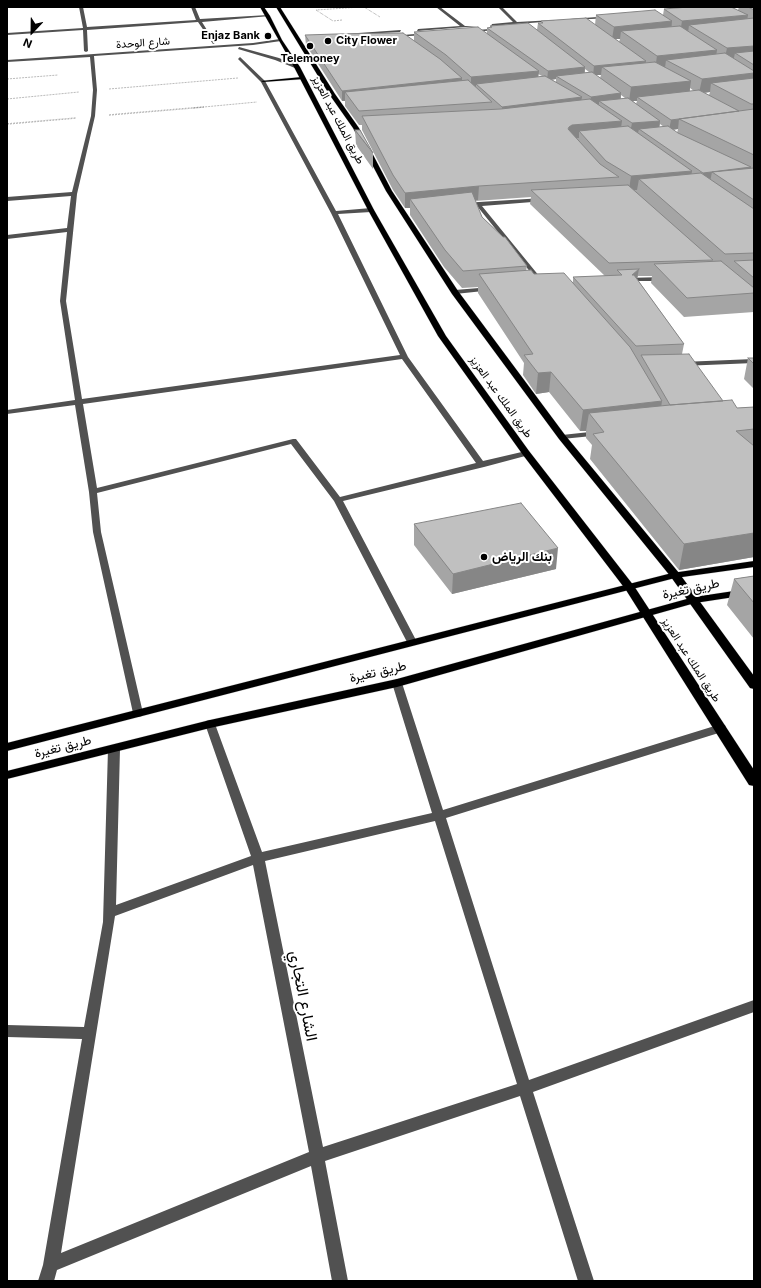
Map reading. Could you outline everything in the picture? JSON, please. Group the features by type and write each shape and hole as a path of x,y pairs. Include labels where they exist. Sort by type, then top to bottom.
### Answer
{"highway":[{"name":"طريق الملك عبد العزيز","path":"262,7 297,67 371,210 442,336 526,453 630,588 754,781"},
{"name":"طريق الملك عبد العزيز","path":"278,7 303,40 343,104 360,128 389,190 407,211 455,292 562,437 676,575 754,685"}],"main road":[{"path":"261,79 302,78"},
{"name":"طريق تغيرة","path":"7,747 676,575 754,564"},
{"name":"طريق تغيرة","path":"7,775 210,724 397,683 694,600 754,591"}],"street":[{"path":"81,7 93,72 94,116 74,194 63,301 93,492 97,532 138,713"},
{"path":"193,7 198,19 213,42"},
{"path":"438,7 464,26"},
{"path":"500,7 516,23"},
{"path":"743,7 715,11 746,11"},
{"path":"7,34 198,19 268,16"},
{"path":"563,20 618,16"},
{"path":"570,24 615,21"},
{"path":"340,35 516,23 555,23 474,31 345,39"},
{"path":"474,31 480,35"},
{"path":"400,35 411,42"},
{"path":"7,56 89,53 213,42 280,40"},
{"name":"شارع الوحدة","path":"7,61 89,53 219,46 280,40"},
{"path":"219,46 245,49 297,67"},
{"path":"240,58 261,79 274,100 334,213 404,357 481,465"},
{"path":"7,199 74,194"},
{"path":"456,206 553,199"},
{"path":"478,204 545,286"},
{"path":"334,213 371,210"},
{"path":"7,236 70,230"},
{"path":"618,281 672,279"},
{"path":"534,287 552,285"},
{"path":"455,292 499,289"},
{"path":"7,412 404,357"},
{"path":"677,364 754,361"},
{"path":"562,437 607,432"},
{"path":"93,492 293,440 338,500 412,642"},
{"path":"338,500 526,453"},
{"path":"397,683 586,1281"},
{"name":"الشارع التجاري","path":"210,724 258,858 317,1156 340,1281"},
{"path":"109,913 258,858 439,816 721,728"},
{"path":"46,1281 51,1265 109,922 114,749"},
{"path":"51,1265 317,1156 525,1088 754,1006"},
{"path":"7,1031 90,1033"}],"path":[{"path":"346,20 332,21 316,10 361,7"},
{"path":"364,7 382,18 375,18"},
{"path":"7,79 93,72"},
{"path":"7,99 94,90 261,79"},
{"path":"7,124 274,100"}],"building":[{"path":"689,7 731,7 748,15 682,21 664,9"},
{"path":"655,10 672,21 614,27 596,15"},
{"path":"586,18 646,61 594,66 538,23 543,23 541,21"},
{"path":"754,18 754,46 727,48 689,25"},
{"path":"528,23 585,67 548,71 487,28 492,27 490,26"},
{"path":"680,26 717,50 657,56 621,31"},
{"path":"478,27 539,71 471,77 446,55 414,32"},
{"path":"403,33 440,59 462,78 342,91 305,35 336,34"},
{"path":"754,51 754,65 735,53"},
{"path":"725,53 754,71 754,73 702,79 666,60"},
{"path":"655,62 691,81 631,87 602,67"},
{"path":"592,72 621,93 591,97 556,76"},
{"path":"545,76 582,97 502,107 476,84"},
{"path":"754,78 754,104 751,104 711,83"},
{"path":"468,80 492,102 359,111 345,92"},
{"path":"699,90 739,111 671,120 637,97"},
{"path":"628,98 660,121 632,123 599,101"},
{"path":"590,99 622,121 572,125 568,129 600,164 619,177 479,186 405,193 393,175 362,116 501,109"},
{"path":"754,109 754,155 679,119"},
{"path":"628,126 692,171 631,176 606,161 579,131"},
{"path":"668,126 678,133 751,167 703,173 639,129"},
{"path":"355,130 360,130 373,153"},
{"path":"754,168 754,200 712,172"},
{"path":"701,173 754,209 754,253 725,254 639,179"},
{"path":"628,185 713,260 609,263 531,190"},
{"path":"472,192 482,217 503,237 505,237 527,266 463,271 445,250 410,199"},
{"path":"754,260 754,278 734,261"},
{"path":"721,261 754,288 754,293 687,298 654,264"},
{"path":"639,269 632,275 634,275 684,344 636,346 573,277 622,275 617,270"},
{"path":"531,270 534,274 564,273 630,347 662,401 583,410 551,372 538,373 524,355 533,354 479,274"},
{"path":"689,354 723,401 670,405 641,355"},
{"path":"748,358 754,358 754,364"},
{"path":"732,400 737,408 754,407 754,429 736,431 754,446 754,533 684,544 593,434 604,432 589,413"},
{"path":"521,503 558,548 453,574 414,524"},
{"path":"754,576 754,603 734,579"}],"place":[{"name":"Enjaz Bank","path":"268,36"},
{"name":"City Flower","path":"328,41"},
{"name":"Telemoney","path":"310,46"},
{"name":"بنك الرياض","path":"484,557"}]}
